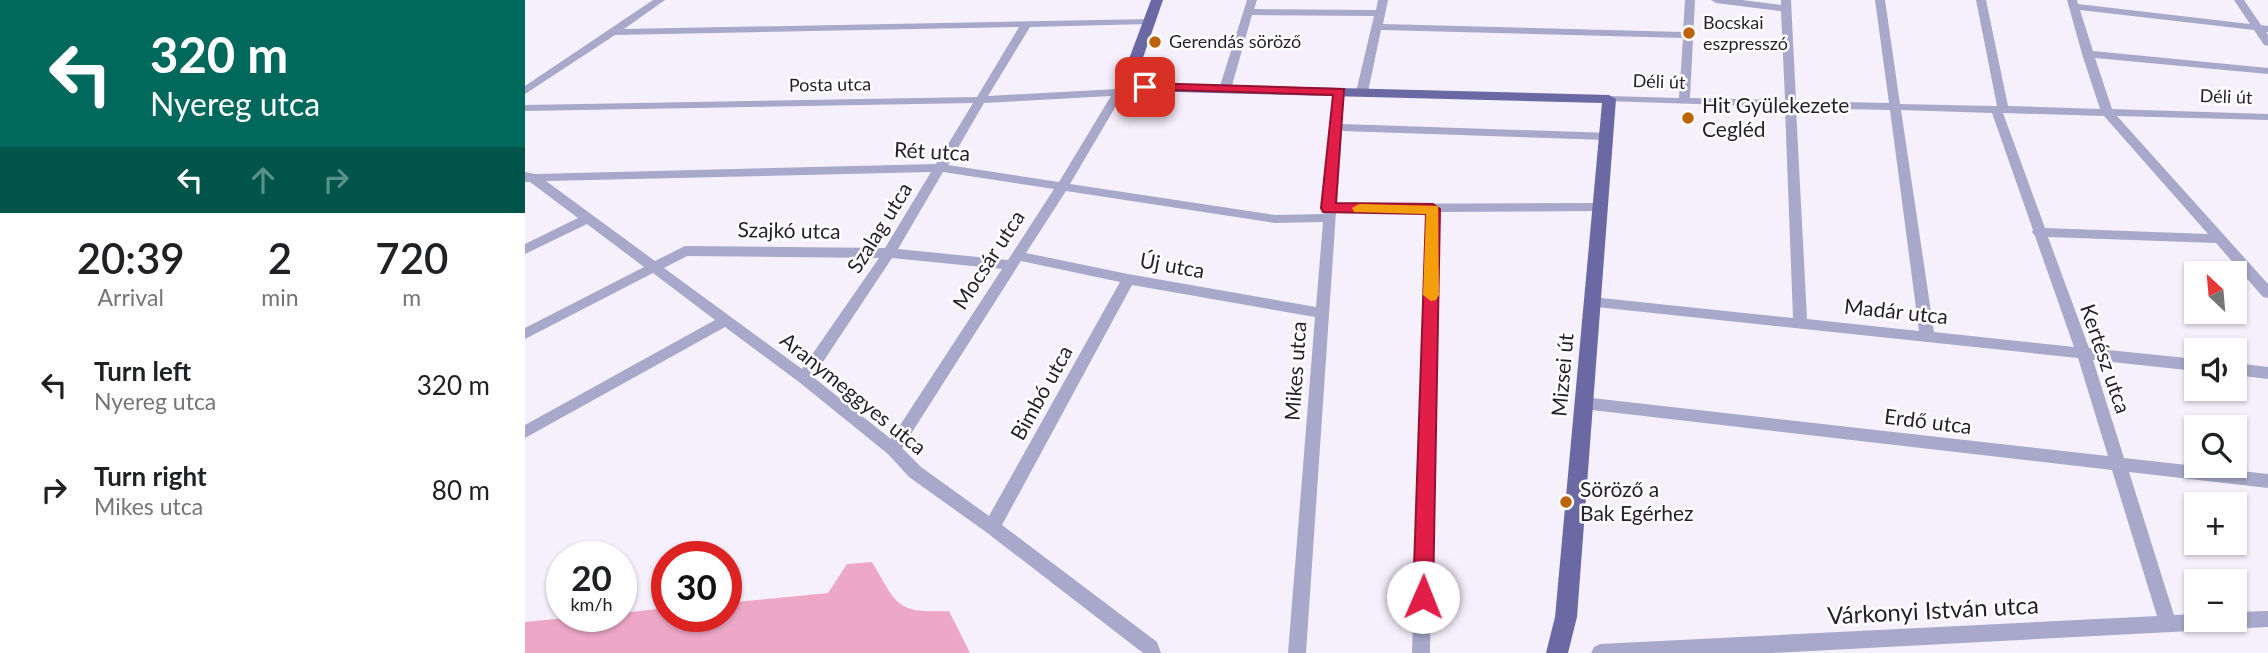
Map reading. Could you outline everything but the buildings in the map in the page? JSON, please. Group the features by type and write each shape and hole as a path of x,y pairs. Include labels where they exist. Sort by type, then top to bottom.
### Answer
{"main road":[{"path":"1134,84 1130,80 1131,68 1157,0"},
{"name":"Déli út","path":"1134,84 1140,87 1609,99"},
{"name":"Mizsei út","path":"1557,653 1566,617 1609,99"}],"street":[{"path":"525,91 660,0"},
{"path":"1225,89 1252,0"},
{"path":"1362,92 1383,0"},
{"path":"1684,102 1690,0"},
{"path":"1716,0 1785,4 1800,323"},
{"path":"1880,0 1927,335"},
{"name":"Kertész utca","path":"1981,0 2000,109 2038,232 2084,354 2168,624"},
{"path":"2239,0 2263,28 2268,43"},
{"path":"2263,28 2072,3 2107,112 2268,293"},
{"path":"1248,12 1380,13"},
{"path":"615,32 1149,21"},
{"name":"Szalag utca","path":"804,378 889,253 1026,23"},
{"path":"1378,27 1687,35"},
{"path":"2087,54 2268,71"},
{"name":"Posta utca","path":"525,108 980,100 1119,92 1134,84"},
{"name":"Mocsár utca","path":"893,449 1062,187 1119,92"},
{"name":"Mikes utca","path":"1297,653 1339,92"},
{"name":"Déli út","path":"1609,99 2268,117"},
{"path":"1337,127 1607,136"},
{"name":"Rét utca","path":"527,175 940,168 1275,219 1328,213 1433,209 1599,207"},
{"name":"Aranymeggyes utca","path":"527,175 655,266 804,378 893,449 915,471 1150,648 1152,653"},
{"path":"1421,653 1433,209"},
{"path":"525,249 586,219"},
{"path":"2038,232 2219,239"},
{"name":"Szajkó utca","path":"525,334 685,251 889,253 1014,260"},
{"name":"Új utca","path":"1014,260 1321,313"},
{"name":"Bimbó utca","path":"992,527 1128,279"},
{"name":"Madár utca","path":"1592,302 2184,364"},
{"path":"525,432 725,321"},
{"path":"2247,370 2268,373"},
{"name":"Erdő utca","path":"1583,402 2118,466 2268,481"},
{"name":"Várkonyi István utca","path":"1600,653 2268,619"}],"shaded area":[{"path":"872,562 894,597 908,608 949,611 970,653 525,653 525,622 546,620 546,632 637,632 637,611 651,610 651,632 742,632 742,601 828,593 847,564"}],"slow traffic":[{"path":"1359,208 1433,209 1431,295"}],"place":[{"name":"Bocskai eszpresszó","path":"1689,33"},
{"name":"Gerendás söröző","path":"1155,42"},
{"name":"Hit Gyülekezete Cegléd","path":"1688,118"},
{"name":"Söröző a Bak Egérhez","path":"1566,502"}],"route":[{"path":"1145,87 1339,92 1328,208 1433,209 1423,597"}]}
